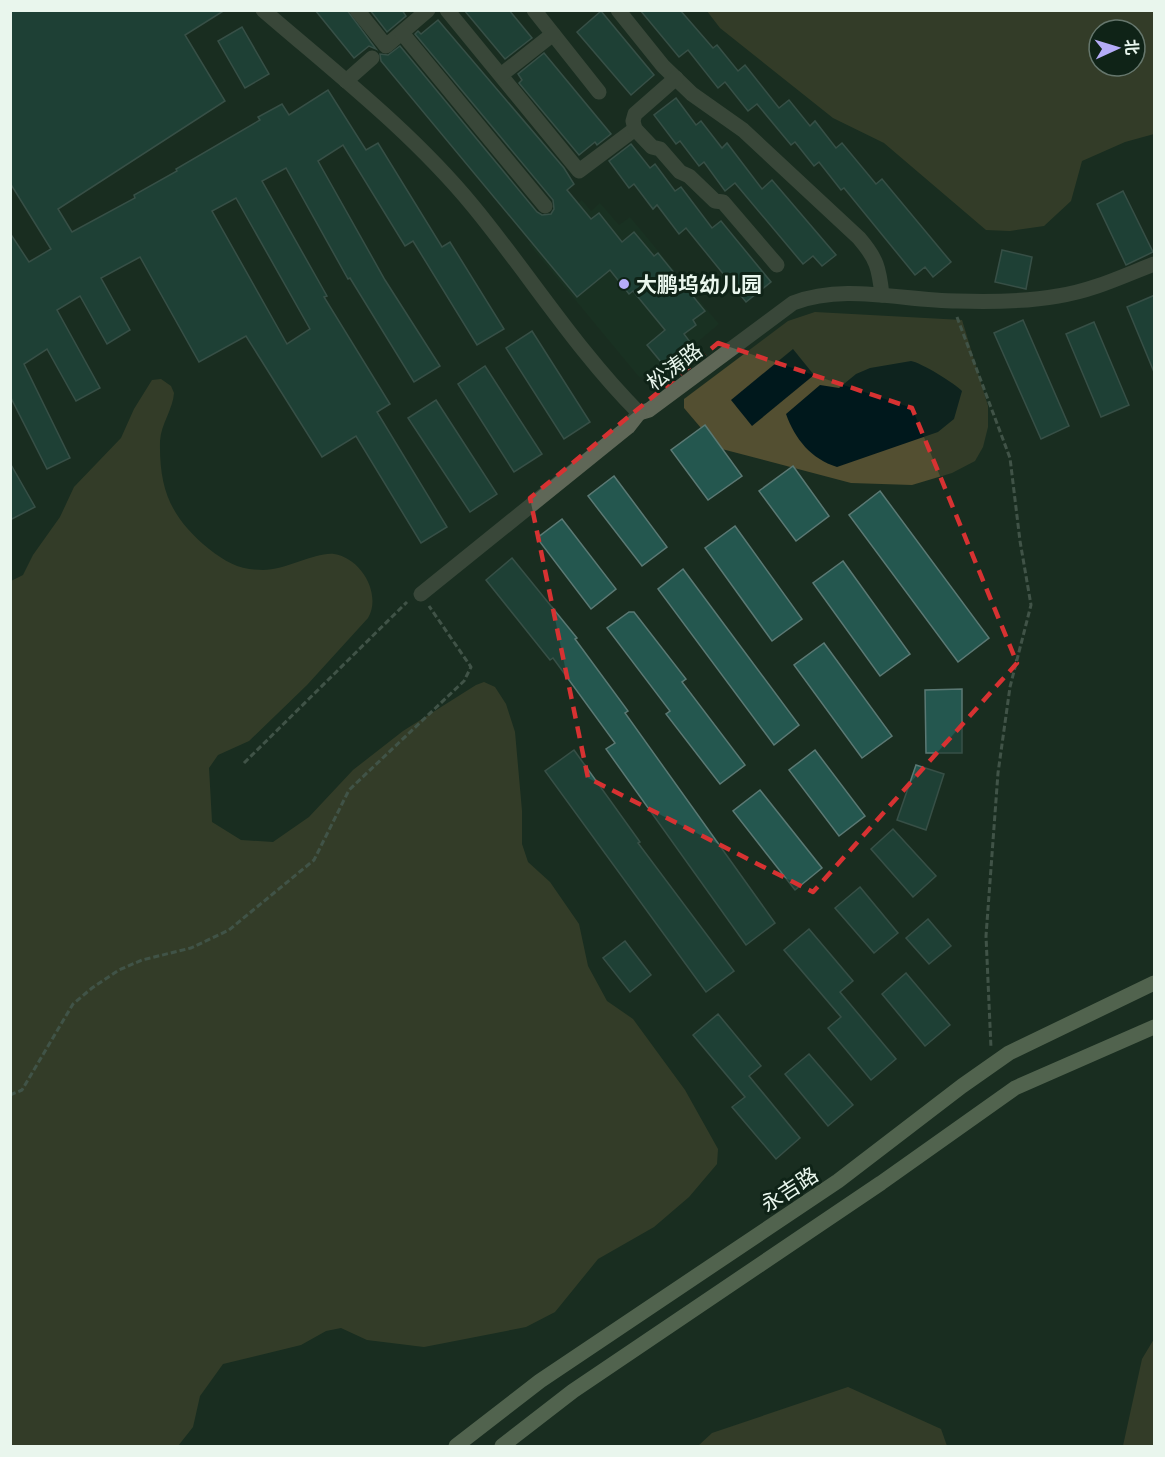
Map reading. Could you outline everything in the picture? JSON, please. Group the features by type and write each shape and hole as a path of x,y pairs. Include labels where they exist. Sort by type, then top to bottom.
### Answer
{"main road":[{"name":"永吉路","path":"456,1446 540,1381 838,1181 1009,1053 1155,983"},
{"path":"502,1446 573,1391 881,1183 1015,1088 1155,1027"}],"street":[{"name":"松涛路","path":"263,10 419,147 472,206 598,367 639,413 649,411 793,303 809,297 834,294 882,295 951,301 1011,302 1060,296 1096,286 1155,264"},
{"path":"357,10 386,46 424,12"},
{"path":"447,10 579,171 635,129"},
{"path":"534,10 599,92"},
{"path":"618,10 692,94 749,136 859,238 874,255 879,267 882,295"},
{"path":"402,33 545,206"},
{"path":"501,75 553,34"},
{"path":"346,81 372,58"},
{"path":"676,78 635,114 633,121 635,129 652,147 660,149 680,172 689,176 715,201 723,202 777,265"},
{"path":"421,594 628,427 639,413"}],"path":[{"path":"951,301 1010,458 1031,605 1010,687 998,773 986,936 990,1044 993,1054"},
{"path":"10,1095 22,1090 73,1004 92,988 119,970 142,960 191,948 229,930 314,860 348,790 464,681 471,667 421,594 401,605 243,763"}],"highlighted area":[{"path":"718,343 912,408 1017,663 813,892 588,778 530,498"}],"shaded area":[{"path":"707,11 1154,11 1154,134 1125,142 1082,161 1071,201 1044,226 1010,231 986,230 884,143 833,118 720,28"},
{"name":"大鹏坞幼儿园","path":"582,200 591,211 600,203 619,225 630,217 719,324 657,376 639,377 529,244"},
{"path":"815,312 962,320 988,406 988,427 983,447 975,461 952,473 912,485 851,483 718,448 684,408 684,399 788,321"},
{"path":"161,379 171,386 174,393 160,441 165,489 177,514 196,537 228,562 255,570 272,569 334,554 353,562 371,588 372,609 368,618 307,685 249,741 218,755 209,768 212,822 241,840 273,842 309,817 353,770 403,731 476,685 484,682 495,687 506,704 515,732 522,811 522,844 528,862 550,882 579,924 588,966 607,1001 633,1019 685,1090 718,1149 717,1164 689,1197 654,1227 598,1259 555,1312 526,1327 424,1347 367,1340 341,1328 326,1331 301,1345 223,1364 200,1396 193,1427 178,1446 11,1446 11,581 23,575 33,555 60,517 74,487 121,438 134,409 152,380"},
{"path":"1154,1339 1154,1446 1123,1446 1142,1359"},
{"path":"848,1387 941,1429 947,1446 698,1446 712,1433"}],"water":[{"path":"793,349 814,375 752,426 731,400"},
{"path":"911,361 938,374 962,391 954,419 938,432 837,467 819,459 799,440 786,414 820,385 839,388 856,374 870,368"}],"building":[{"path":"10,10 225,10 185,35 225,101 58,209 72,232 135,198 134,195 260,120 258,117 282,104 289,115 328,90 366,150 378,143 442,247 450,242 504,329 477,345 413,241 405,246 343,145 318,161 385,280 440,366 414,382 350,278 348,279 286,168 262,181 327,296 324,297 390,404 377,412 447,527 421,543 356,436 322,457 246,336 199,362 140,257 101,278 130,330 107,344 80,296 57,310 100,388 76,401 47,349 24,364 70,458 47,469 10,396 10,233 29,262 51,249 10,183","holes":["236,198 310,329 287,344 212,211"]},
{"path":"315,10 347,10 376,49 369,46 354,58"},
{"path":"370,10 402,10 406,16 387,32"},
{"path":"464,10 509,10 532,38 505,59"},
{"path":"640,10 680,10 713,48 717,45 738,71 745,65 779,108 789,100 810,126 815,121 836,148 842,143 876,184 882,179 951,262 933,277 925,267 915,275 844,188 841,190 819,162 814,166 795,142 791,145 757,104 748,111 725,82 718,88 688,50 679,57"},
{"path":"601,11 654,75 631,95 577,32"},
{"path":"438,20 564,168 574,184 567,190 591,219 599,213 622,242 634,232 654,256 658,253 705,311 693,320 696,325 684,334 693,346 666,368 647,345 665,330 633,291 629,294 610,270 577,297 381,61 380,54 388,55 400,46 537,212 542,215 551,214 554,209 553,200 415,34 418,31 421,34"},
{"path":"242,27 269,74 245,88 218,41"},
{"path":"544,53 611,134 597,145 595,142 579,155 519,83 522,80 518,74"},
{"path":"676,98 696,125 701,121 722,148 727,143 762,189 772,180 836,255 822,266 813,256 803,264 735,183 725,191 704,162 699,166 680,141 676,144 654,115"},
{"path":"631,144 650,168 655,164 675,191 681,187 712,228 721,221 771,282 746,302 686,228 679,234 657,205 653,209 634,184 629,188 609,161"},
{"path":"1123,191 1153,252 1126,265 1097,204"},
{"path":"1002,250 1032,257 1026,289 995,282"},
{"path":"1155,295 1155,372 1154,372 1127,307"},
{"path":"1023,320 1069,426 1041,439 994,333"},
{"path":"1094,322 1129,405 1101,417 1066,334"},
{"path":"532,331 590,422 564,439 506,348"},
{"path":"485,366 542,454 514,472 458,384"},
{"path":"436,400 497,494 470,512 408,418"},
{"path":"705,425 742,476 708,500 671,450"},
{"path":"10,463 35,507 10,520"},
{"path":"793,466 829,516 796,541 759,491"},
{"path":"614,476 667,547 642,566 588,496"},
{"path":"880,491 989,638 958,662 849,515"},
{"path":"562,519 616,589 591,609 537,538"},
{"path":"735,526 802,619 772,641 705,548"},
{"path":"512,558 577,638 575,639 628,711 625,713 775,923 746,945 606,749 615,743 553,658 550,660 486,580"},
{"path":"843,561 910,654 880,676 813,583"},
{"path":"683,569 799,725 774,745 658,589"},
{"path":"629,612 634,612 686,679 682,682 745,765 720,784 666,714 670,711 607,628"},
{"path":"824,643 892,736 862,758 794,665"},
{"path":"962,689 962,753 926,753 925,690"},
{"path":"574,750 640,842 638,843 734,971 706,992 545,771"},
{"path":"815,750 865,816 839,836 789,770"},
{"path":"916,765 944,774 926,830 897,820"},
{"path":"760,790 822,868 795,890 733,811"},
{"path":"893,829 936,876 913,897 871,849"},
{"path":"860,887 898,933 874,953 835,908"},
{"path":"928,919 951,946 929,964 906,938"},
{"path":"809,929 853,981 840,992 896,1059 871,1080 828,1028 841,1017 784,950"},
{"path":"625,941 651,975 630,992 603,958"},
{"path":"906,973 950,1025 925,1046 882,994"},
{"path":"718,1014 761,1066 749,1076 800,1138 776,1159 732,1107 745,1097 693,1035"},
{"path":"809,1054 853,1105 828,1126 785,1074"}],"place":[{"name":"大鹏坞幼儿园","path":"624,284"}]}
